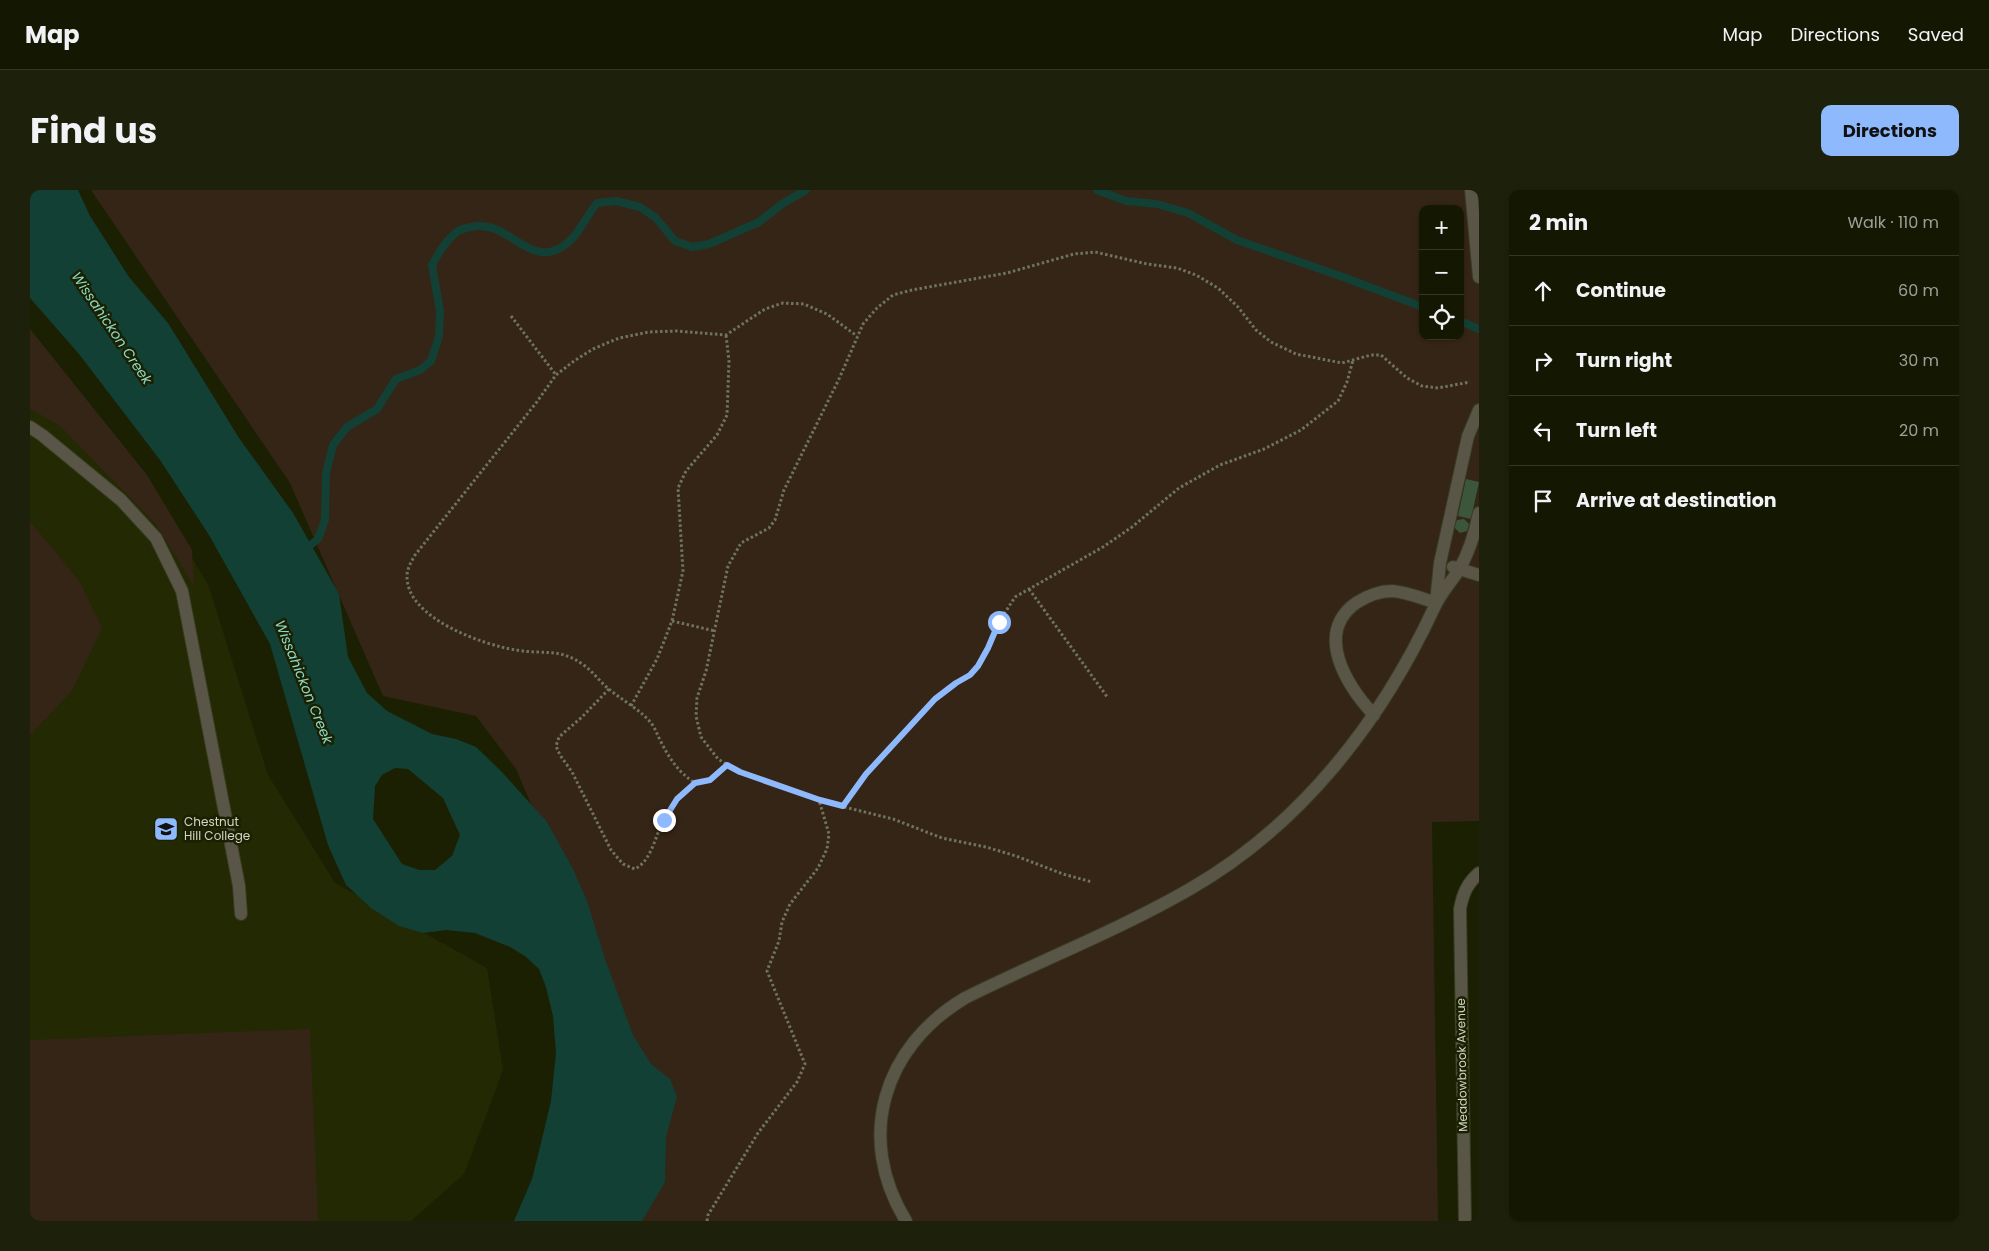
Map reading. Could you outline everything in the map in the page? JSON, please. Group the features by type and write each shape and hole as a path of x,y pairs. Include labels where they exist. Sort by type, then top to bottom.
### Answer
{"street":[{"path":"1471,190 1479,277"},
{"path":"1436,603 1440,563 1468,436 1479,410"},
{"path":"30,427 121,500 156,538 182,591 239,886 241,914"},
{"path":"906,1221 897,1206 888,1183 882,1159 880,1134 888,1089 897,1066 920,1033 947,1008 964,998 1149,912 1191,889 1226,866 1279,823 1310,794 1349,749 1374,715 1410,657 1436,603 1459,569 1471,546 1479,513"},
{"path":"1440,563 1479,575"},
{"path":"1374,715 1353,690 1343,672 1337,651 1336,635 1342,618 1351,607 1364,598 1377,593 1391,591 1408,593 1436,603"},
{"name":"Meadowbrook Avenue","path":"1465,1221 1460,909 1463,892 1470,881 1479,873"}],"path":[{"path":"1092,882 1063,874 1001,851 942,838 893,819 820,800 740,772 718,759 701,737 696,716 697,698 706,671 728,566 741,544 769,528 775,520 784,490 839,379 863,324 872,313 893,295 1007,273 1074,254 1095,252 1147,264 1177,268 1196,275 1218,288 1238,307 1256,330 1271,342 1296,354 1323,361 1342,363 1370,355 1381,356 1407,378 1422,386 1438,388 1470,382"},
{"path":"695,783 682,774 670,759 651,722 608,689 586,667 569,656 545,651 518,651 500,647 452,630 427,615 413,596 407,578 408,568 414,555 536,403 556,375 574,360 593,349 620,338 649,332 676,331 726,335 765,309 783,303 804,304 827,314 857,336"},
{"path":"511,316 556,375"},
{"path":"631,706 657,659 672,621 683,571 678,488 686,471 717,435 727,415 729,361 726,335"},
{"path":"843,806 866,774 935,699 970,675 978,666 1008,606 1015,597 1102,547 1132,527 1179,488 1220,465 1264,449 1301,430 1338,402 1347,382 1353,360"},
{"path":"1029,589 1108,698"},
{"path":"672,621 715,631"},
{"path":"608,689 582,718 559,737 556,746 572,772 611,850 623,864 635,869 644,864 677,799 695,783 710,780 727,765"},
{"path":"707,1221 708,1215 758,1133 798,1082 805,1064 767,971 779,941 782,922 790,904 818,868 827,849 828,834 820,800"}],"shaded area":[{"path":"91,190 1479,190 1479,821 1432,822 1438,1221 570,1221 572,900 516,769 476,716 383,696 290,483"},
{"path":"30,329 147,475 192,550 194,586 155,523 60,426 30,409"},
{"name":"Chestnut Hill College","path":"30,341 158,503 208,584 268,775 335,883 487,968 503,1070 464,1174 411,1221 30,1221"},
{"path":"30,521 80,582 102,628 72,691 30,735"},
{"path":"310,1029 318,1221 30,1221 30,1040"}],"water":[{"name":"Wissahickon Creek","path":"30,190 78,190 90,216 129,277 168,323 239,438 293,513 339,594 348,657 367,693 387,711 432,734 456,739 476,747 501,771 547,822 573,869 587,901 605,959 633,1035 651,1064 670,1079 677,1097 666,1137 665,1182 642,1221 514,1221 532,1179 551,1101 556,1053 553,1016 546,987 539,969 525,956 510,947 475,933 446,930 423,933 399,926 371,908 346,885 328,845 270,644 209,535 160,460 79,354 30,298","holes":["395,768 408,769 443,798 460,835 452,856 435,870 419,870 402,864 373,819 375,786 382,775"]}],"building":[{"path":"1466,479 1479,482 1471,519 1458,516"},
{"path":"1464,519 1469,524 1467,531 1460,533 1454,527 1457,520"}],"waterway":[{"path":"303,551 318,539 325,520 326,473 333,445 347,427 377,409 396,379 420,370 431,361 439,336 440,311 432,265 446,243 458,231 484,226 497,230 529,248 540,252 552,251 570,241 597,203 616,201 640,207 656,218 675,241 692,247 709,244 759,222 782,204 806,190"},
{"path":"1097,190 1126,201 1157,204 1188,213 1237,240 1419,306"},
{"path":"1464,323 1479,329"}],"place":[{"name":"Chestnut Hill College","path":"166,829"}],"route":[{"path":"664,820 677,799 695,783 710,780 727,765 740,772 779,786 843,806 866,774 935,699 970,675 978,666 999,622"}]}
